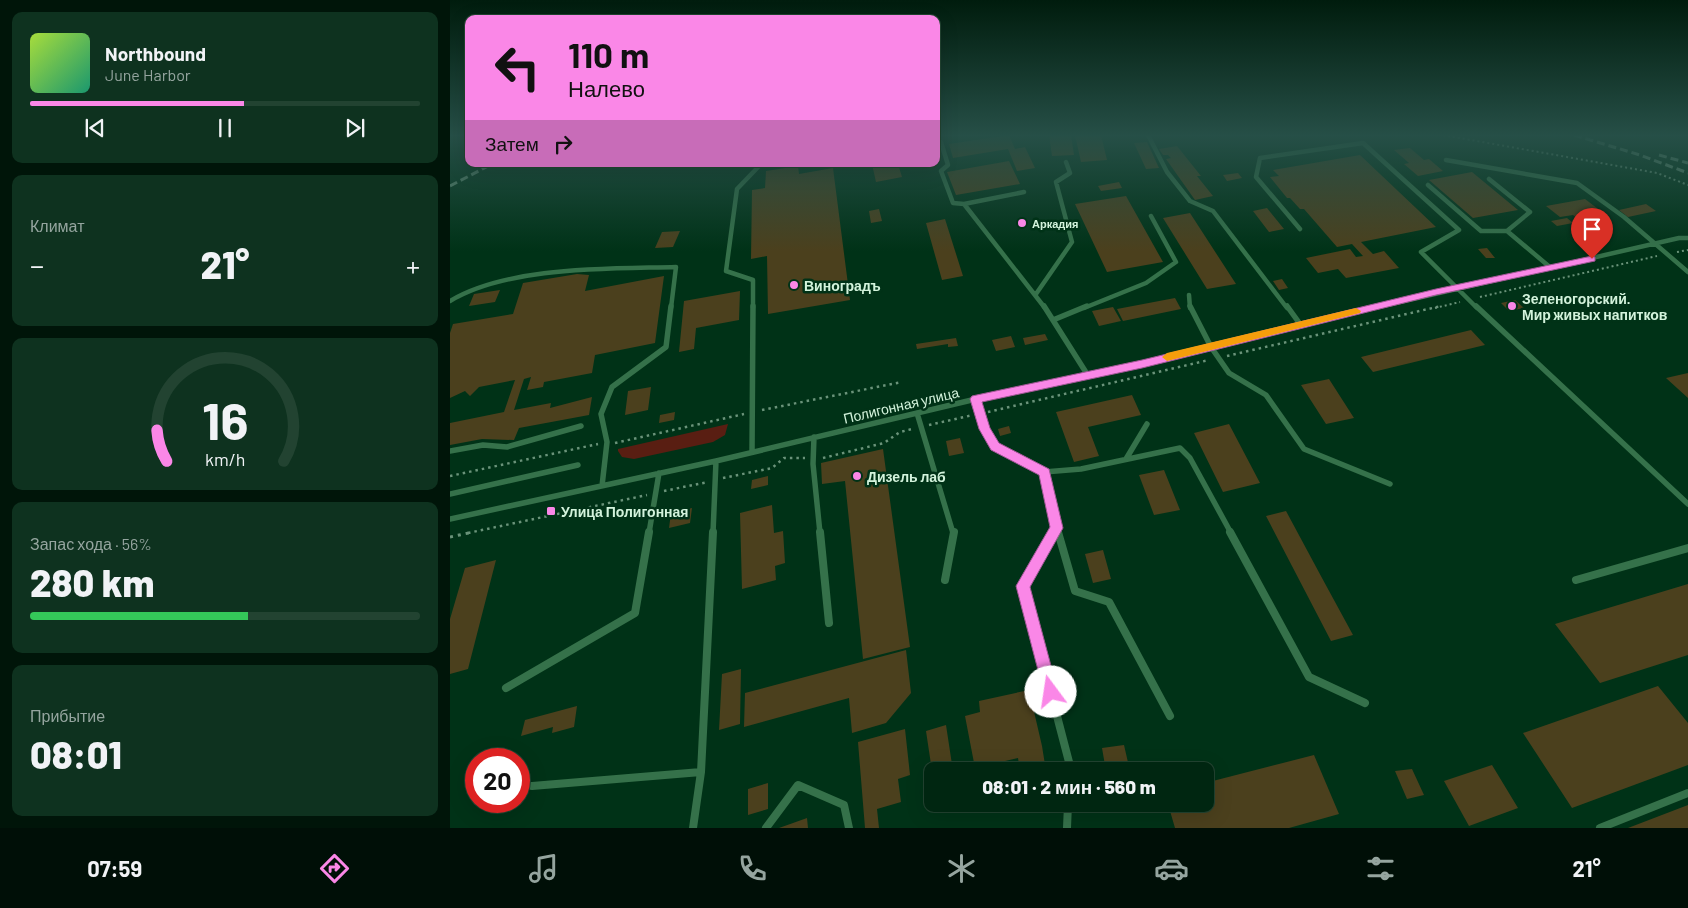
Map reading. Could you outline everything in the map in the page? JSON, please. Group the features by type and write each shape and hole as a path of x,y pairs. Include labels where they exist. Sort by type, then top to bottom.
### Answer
{"lane":[{"path":"752,174 737,189 726,271 753,280 752,452"},
{"path":"942,174 953,203 964,204 1024,192"},
{"path":"1036,294 1072,242 1056,182 1068,174"},
{"path":"1169,174 1190,201 1213,211 1300,324"},
{"path":"1257,174 1256,177 1300,229"},
{"path":"1397,174 1459,230 1421,252 1456,288 1688,504"},
{"path":"1527,174 1577,183 1624,217 1653,244 1688,272"},
{"path":"1428,185 1481,231 1507,230 1530,212 1489,179"},
{"path":"964,204 1036,294 1087,374"},
{"path":"1053,320 1146,283 1176,262 1151,216"},
{"path":"1507,230 1552,268"},
{"name":"Полигонная улица","path":"1679,238 1688,231"},
{"name":"Полигонная улица","path":"450,519 716,461 976,399 1211,347 1300,324 1456,288 1679,238 1688,238"},
{"path":"450,301 465,292 490,284 571,270 676,267 666,347 612,387 600,414 609,444 602,486"},
{"path":"1189,295 1190,309 1211,347 1229,373 1266,395 1304,449 1390,484"},
{"path":"976,399 984,429 995,447 1044,472 1081,469 1180,448 1190,458 1309,677 1365,703"},
{"path":"918,413 954,530 945,580"},
{"path":"1126,459 1147,424"},
{"path":"450,451 483,445 507,447 581,426"},
{"path":"814,438 813,458 828,623"},
{"path":"693,828 701,772 716,461"},
{"path":"450,494 578,466"},
{"path":"1044,472 1057,528 1075,590 1109,602 1170,716"},
{"path":"506,688 635,613 660,473"},
{"path":"1057,528 1023,586 1069,762"},
{"path":"1576,580 1688,548"},
{"path":"532,786 701,772"},
{"path":"766,828 798,785 844,805 849,828"},
{"path":"1600,828 1688,793"},
{"path":"1067,828 1068,812"}],"path":[{"path":"1659,174 1688,185"},
{"path":"450,537 772,468 784,458 824,458 884,443 900,432 1688,250"},
{"path":"450,476 902,382"}],"shaded area":[{"path":"728,424 725,435 713,442 634,459 622,457 618,451 618,449"}],"building":[{"path":"766,174 834,174 850,300 768,314 767,256 751,259 752,190 765,188"},
{"path":"874,174 901,174 902,177 876,182"},
{"path":"948,174 1015,174 1020,184 956,195"},
{"path":"1176,174 1199,174 1201,176 1197,176 1213,196 1195,200"},
{"path":"1239,174 1242,178 1227,181 1223,175"},
{"path":"1277,174 1380,174 1436,227 1361,242 1373,254 1384,251 1399,268 1346,278 1338,269 1318,273 1306,258 1350,249 1356,257 1363,256 1352,244 1337,247 1304,209 1300,209 1290,198 1287,198 1270,177 1279,176"},
{"path":"1415,174 1430,174 1418,176"},
{"path":"1463,174 1474,174 1518,210 1473,218 1429,180"},
{"path":"1119,182 1122,188 1101,191 1098,186"},
{"path":"1126,196 1163,262 1107,272 1075,204"},
{"path":"1585,199 1610,218 1583,223 1573,215 1560,217 1546,206"},
{"path":"1646,204 1656,211 1628,217 1619,210"},
{"path":"1267,208 1284,229 1269,232 1253,211"},
{"path":"879,209 882,221 871,223 869,211"},
{"path":"1190,213 1236,284 1207,289 1163,218"},
{"path":"1567,218 1573,223 1557,226 1551,221"},
{"path":"945,219 963,276 942,280 926,223"},
{"path":"680,231 673,247 655,248 662,232"},
{"path":"1487,248 1495,258 1486,258 1478,249"},
{"path":"577,274 589,275 585,291 664,276 655,343 595,355 592,373 544,382 543,387 527,390 531,377 524,379 514,410 551,403 550,408 592,397 589,415 519,428 514,440 482,439 450,445 450,423 504,412 515,380 479,387 470,396 465,391 450,398 450,333 453,324 513,314 523,283"},
{"path":"1282,279 1288,288 1279,290 1273,281"},
{"path":"500,290 495,302 469,306 474,294"},
{"path":"740,291 739,320 696,328 694,349 679,352 684,301"},
{"path":"1175,298 1181,309 1123,321 1117,309"},
{"path":"1515,300 1524,308 1509,311 1501,303"},
{"path":"1113,307 1121,321 1099,326 1092,311"},
{"path":"1471,330 1485,345 1373,372 1361,357"},
{"path":"1045,334 1048,340 1025,345 1023,338"},
{"path":"1011,336 1015,347 996,351 992,340"},
{"path":"956,338 958,346 948,347 948,344 917,349 916,344"},
{"path":"1688,373 1688,398 1666,378"},
{"path":"1329,379 1354,418 1326,424 1301,385"},
{"path":"651,387 648,410 625,415 628,391"},
{"path":"1132,395 1141,415 1088,427 1099,456 1074,462 1056,412"},
{"path":"675,412 674,420 659,423 660,415"},
{"path":"1229,424 1260,483 1223,492 1194,433"},
{"path":"1009,426 1011,433 1000,436 998,429"},
{"path":"960,438 964,453 949,456 946,441"},
{"path":"883,449 910,647 863,659 845,481 822,484 821,463"},
{"path":"1164,470 1180,510 1154,515 1139,475"},
{"path":"768,476 768,485 751,489 752,480"},
{"path":"772,505 774,533 783,531 785,563 775,566 776,580 742,589 740,513"},
{"path":"692,508 690,523 669,528 671,513"},
{"path":"1286,511 1353,635 1331,641 1266,516"},
{"path":"1103,550 1111,579 1093,583 1085,554"},
{"path":"496,560 468,669 450,674 450,619 465,568"},
{"path":"1688,584 1688,655 1600,683 1555,624"},
{"path":"906,650 911,693 886,723 852,733 849,698 744,727 745,693"},
{"path":"741,669 740,724 719,730 722,674"},
{"path":"1658,686 1688,723 1688,765 1572,808 1523,733"},
{"path":"1029,690 1045,762 1019,762 1018,758 1001,762 974,762 965,716 980,712 979,701"},
{"path":"577,706 574,727 552,733 553,727 521,736 525,720"},
{"path":"946,725 952,762 931,762 926,731"},
{"path":"905,729 910,775 898,779 901,802 877,809 879,828 865,828 858,742"},
{"path":"1124,745 1128,762 1104,762 1102,748"},
{"path":"1314,755 1339,814 1289,828 1175,828 1170,812 1214,812 1214,781"},
{"path":"1492,765 1518,808 1469,826 1444,781"},
{"path":"1412,769 1424,795 1407,799 1395,771"},
{"path":"768,783 768,809 748,815 748,789"},
{"path":"1688,805 1688,828 1628,828"},
{"path":"807,818 808,828 779,828"}],"railway":[{"path":"450,186 474,174"}],"slow traffic":[{"path":"1167,357 1356,311"}],"place":[{"name":"Аркадия","path":"1022,223"},
{"name":"Виноградъ","path":"794,285"},
{"name":"Зеленогорский. Мир живых напитков","path":"1512,306"},
{"name":"Дизель лаб","path":"857,476"},
{"name":"Улица Полигонная","path":"551,511"}],"route":[{"path":"1051,692 1023,586 1057,528 1044,472 995,447 984,429 976,399 1087,374 1142,364 1436,292 1592,259"}]}
